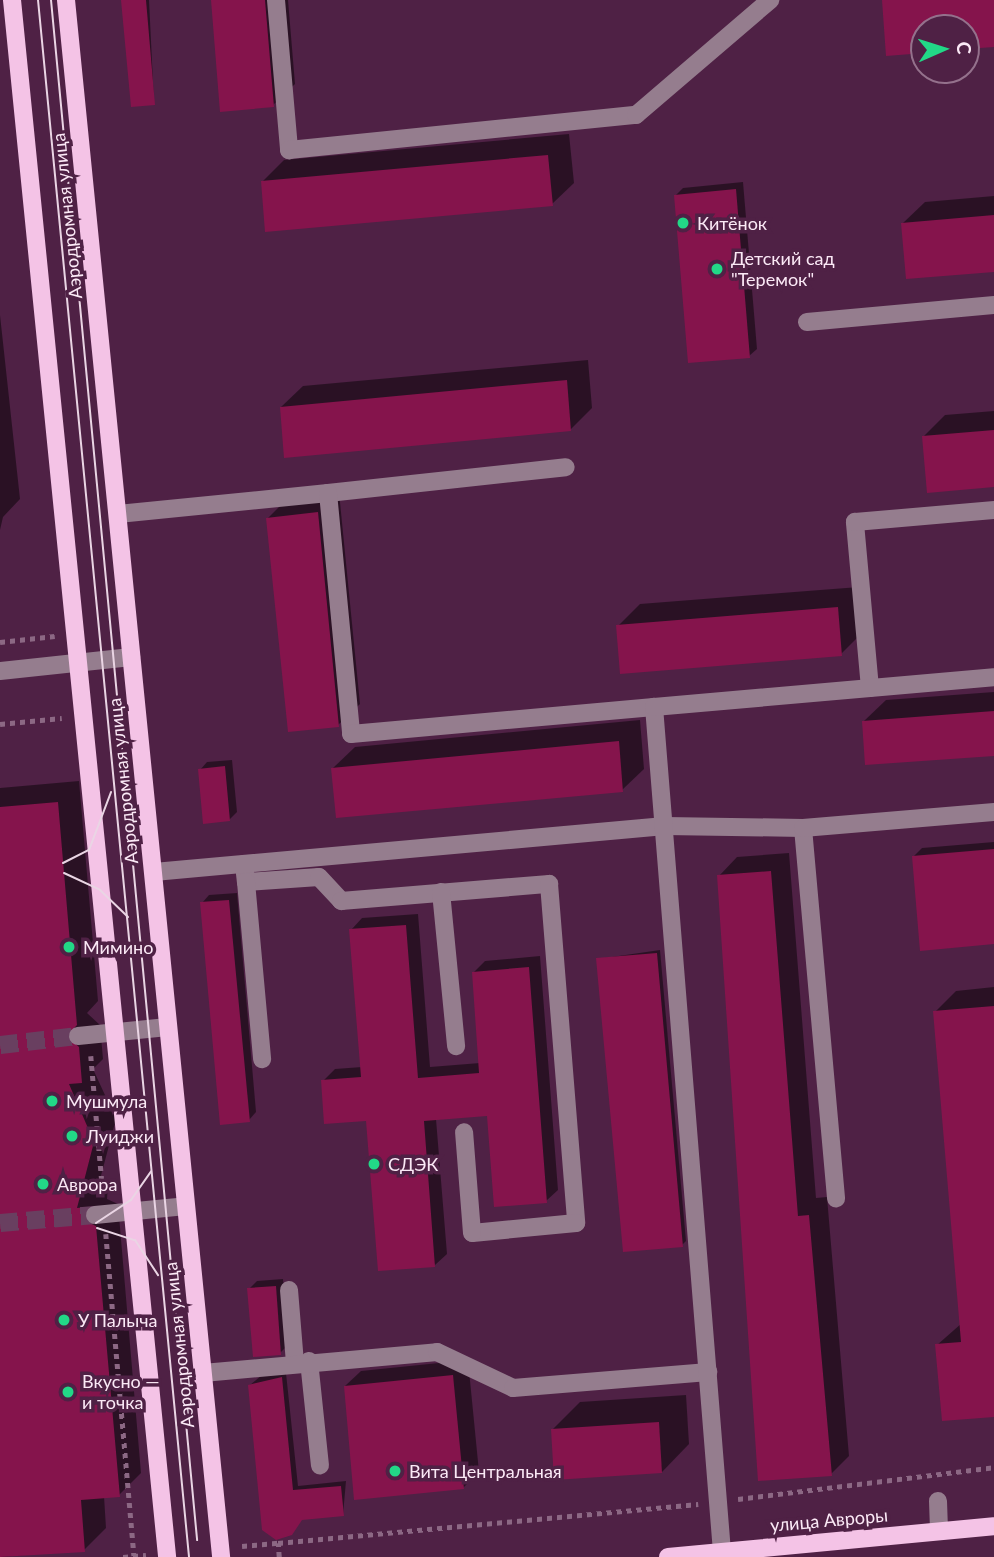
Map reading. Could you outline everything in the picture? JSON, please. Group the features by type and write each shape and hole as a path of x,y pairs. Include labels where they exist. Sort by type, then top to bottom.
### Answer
{"main road":[{"name":"Аэродромная улица","path":"12,0 167,1557"},
{"name":"Аэродромная улица","path":"66,0 221,1557"},
{"name":"улица Авроры","path":"668,1557 994,1526"}],"street":[{"path":"276,0 289,150 636,114 770,0"},
{"path":"807,322 994,305"},
{"path":"118,514 566,467"},
{"path":"328,493 351,734 994,677"},
{"path":"870,688 855,522 994,510"},
{"path":"0,671 131,657"},
{"path":"654,707 666,826 722,1552"},
{"path":"154,872 666,826 803,828 994,812"},
{"path":"803,828 836,1199"},
{"path":"244,864 262,1059"},
{"path":"246,882 319,877 341,901 549,884 576,1223 472,1233 464,1132"},
{"path":"441,892 456,1046"},
{"path":"84,1035 168,1027"},
{"path":"100,1215 186,1206"},
{"path":"289,1290 320,1465"},
{"path":"203,1373 302,1362 437,1352 513,1388 708,1372"},
{"path":"938,1501 939,1531"}],"path":[{"path":"0,642 56,636 58,664"},
{"path":"62,704 63,727"},
{"path":"0,724 63,718"},
{"path":"84,1035 134,1556"},
{"path":"279,1557 278,1543 719,1502 994,1466"}],"building":[{"path":"121,0 146,0 155,105 131,107"},
{"path":"211,0 265,0 274,107 220,112"},
{"path":"882,0 994,0 994,47 980,48 980,14 910,14 910,54 886,56"},
{"path":"548,155 553,206 265,232 261,181"},
{"path":"736,189 750,358 688,363 674,195"},
{"path":"994,215 994,272 906,279 901,223"},
{"path":"567,380 571,431 284,458 280,407"},
{"path":"994,430 994,487 927,493 922,436"},
{"path":"318,512 339,727 288,732 266,518"},
{"path":"838,607 842,656 620,674 616,625"},
{"path":"994,711 994,756 865,765 862,721"},
{"path":"619,741 623,792 336,818 331,768"},
{"path":"225,766 230,821 203,824 198,769"},
{"name":"Аврора","path":"58,802 77,1025 67,1036 79,1047 82,1083 69,1084 94,1142 77,1208 87,1207 85,1221 96,1226 120,1497 81,1500 85,1552 0,1557 0,807"},
{"path":"994,849 994,944 920,951 912,856"},
{"path":"771,871 798,1216 809,1215 832,1476 758,1481 717,875"},
{"path":"229,900 250,1122 220,1125 200,902"},
{"path":"406,925 418,1078 479,1073 472,972 529,967 547,1203 494,1207 487,1116 424,1121 435,1267 378,1271 366,1121 324,1124 321,1080 361,1077 349,929"},
{"path":"657,953 683,1247 623,1252 596,958"},
{"path":"994,1006 994,1417 942,1421 935,1344 961,1342 933,1011"},
{"path":"276,1286 281,1355 253,1357 247,1288"},
{"path":"453,1375 464,1489 354,1500 344,1386"},
{"path":"282,1377 293,1490 341,1486 344,1516 302,1520 292,1535 276,1540 262,1530 248,1385"},
{"path":"659,1422 662,1473 554,1480 551,1429"}],"tunnel":[{"path":"0,1045 78,1036"},
{"path":"0,1223 95,1215"}],"tram line":[{"path":"38,0 189,1557"},
{"path":"51,0 197,1540"},
{"path":"63,863 89,850 111,792"},
{"path":"64,873 100,890 128,917"},
{"path":"96,1223 131,1200 151,1171"},
{"path":"97,1228 135,1240 158,1275"}],"place":[{"name":"Китёнок","path":"683,223"},
{"name":"Детский сад \"Теремок\"","path":"717,269"},
{"name":"Мимино","path":"69,947"},
{"name":"Мушмула","path":"52,1101"},
{"name":"Луиджи","path":"72,1136"},
{"name":"СДЭК","path":"374,1164"},
{"name":"Аврора","path":"43,1184"},
{"name":"У Палыча","path":"64,1320"},
{"name":"Вкусно — и точка","path":"68,1392"},
{"name":"Вита Центральная","path":"395,1471"}]}
